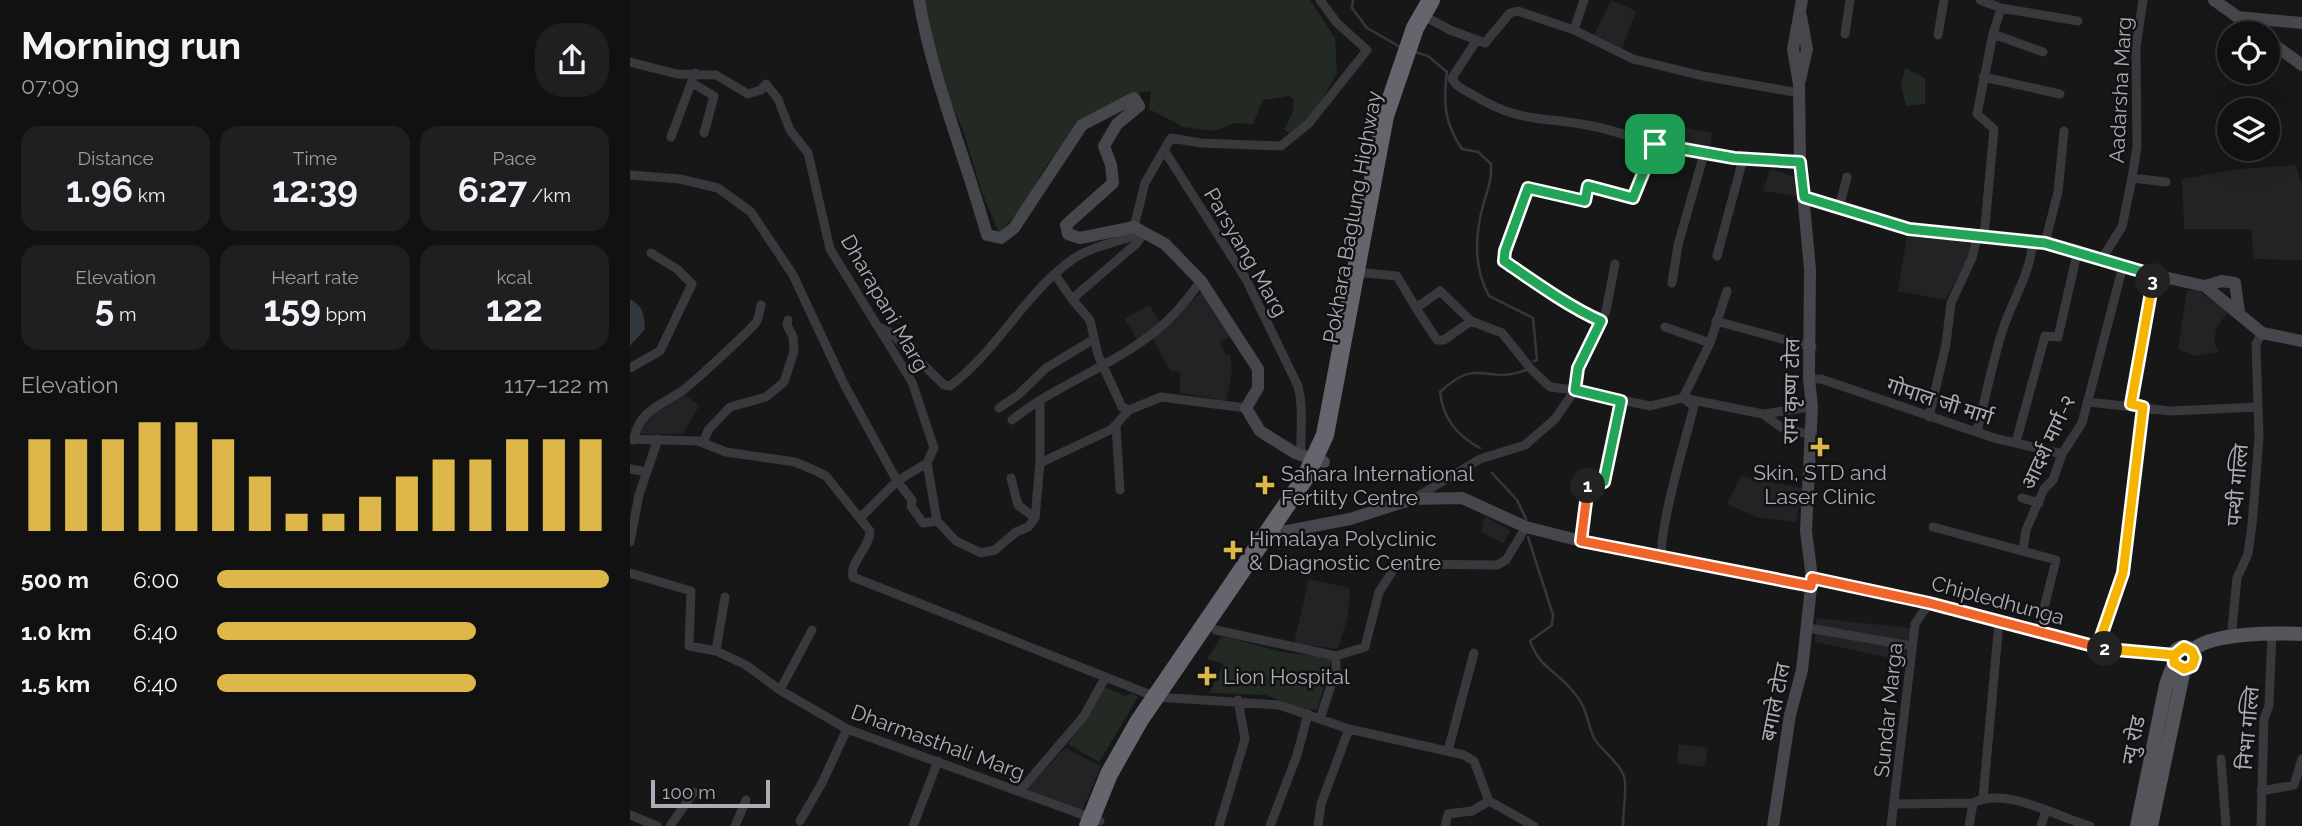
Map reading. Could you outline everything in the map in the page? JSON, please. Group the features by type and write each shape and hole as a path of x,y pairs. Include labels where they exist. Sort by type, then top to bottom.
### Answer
{"highway":[{"name":"Pokhara Baglung Highway","path":"1162,698 1216,630 1277,530 1314,458 1333,444 1343,404 1360,272 1400,78 1422,11"},
{"name":"Pokhara Baglung Highway","path":"1095,823 1162,698 1277,530"}],"main road":[{"path":"919,0 936,81 969,170 987,235 1001,238 1014,228 1082,125 1134,98 1139,106 1117,124 1104,146 1111,165 1113,183 1066,225 1068,234 1080,238 1139,230 1165,244 1201,281 1258,369 1258,388 1246,408 1260,431 1314,458"},
{"name":"राम कृष्ण टोल","path":"1802,0 1801,16 1807,49 1799,89 1800,162 1810,269 1812,347 1806,531 1812,582"},
{"path":"2214,0 2243,21"},
{"path":"2237,17 2302,23"},
{"path":"2280,49 2302,65"},
{"path":"1804,197 1909,229 2045,243 2154,275 2205,286 2262,333 2302,341"},
{"path":"2205,286 2222,281 2235,283 2239,312"},
{"name":"Chipledhunga","path":"1277,530 1350,519 1413,499 1462,498 1526,527 1581,541 1929,603 2097,648 2177,662"},
{"name":"बगाले टोल","path":"1773,826 1790,715 1802,670 1812,582"},
{"path":"2177,662 2180,648 2192,651 2205,641 2272,633 2302,634"},
{"name":"न्यु रोड","path":"2137,826 2166,685 2177,662"},
{"name":"न्यु रोड","path":"2151,826 2177,662"}],"street":[{"path":"1072,299 1137,243 1145,183 1171,138 1201,144 1281,146 1309,123 1367,50 1337,23 1320,0"},
{"path":"1574,30 1584,0"},
{"path":"1844,34 1850,0"},
{"path":"1938,35 1944,0"},
{"path":"1980,0 2001,8 2078,21"},
{"name":"Aadarsha Marg","path":"2101,260 2122,227 2132,178 2137,147 2136,47 2143,0"},
{"path":"1929,417 1946,344 1951,303 1981,237 1994,129 1977,114 1983,77 2001,8"},
{"path":"1422,11 1476,41 1485,43 1514,11 1574,30 1621,55 1653,65 1799,89"},
{"path":"1993,34 2043,52"},
{"path":"1476,41 1452,78 1454,83 1482,100 1522,118 1589,125 1655,144 1704,154 1800,162"},
{"path":"630,62 677,74 695,73 671,137"},
{"name":"Dharapani Marg","path":"695,73 716,75 748,94 761,90 766,84 778,99 790,130 808,153 830,249 912,382 934,448 927,463"},
{"path":"1983,77 2060,94"},
{"path":"692,83 713,96 704,134"},
{"path":"1977,431 2003,328 2020,281 2027,273 2032,247 2045,243 2058,192 2064,131"},
{"path":"1601,321 1576,310 1557,294 1504,261 1505,251 1528,188 1585,201 1588,186 1633,198 1655,144"},
{"name":"Parsyang Marg","path":"1164,150 1246,279 1298,387 1303,404 1299,428 1314,458"},
{"path":"1672,283 1678,245 1704,154"},
{"path":"1717,256 1743,159"},
{"path":"630,175 680,179 718,188 751,212 793,275 844,384 897,481 912,500 911,506 921,522 937,521"},
{"path":"1839,207 1847,177"},
{"path":"2132,178 2166,183"},
{"path":"881,328 890,332 944,385 950,387 970,370 1073,259 1139,230"},
{"path":"630,368 660,351 692,284 677,269 652,253"},
{"path":"2016,442 2045,336 2057,337 2077,254"},
{"path":"1413,499 1480,459 1525,445 1555,419 1575,390 1578,368 1606,311 1615,264"},
{"name":"आदर्श मार्ग-२","path":"2023,551 2026,530 2081,423 2123,266"},
{"path":"1360,272 1397,276 1437,340 1444,340 1471,321"},
{"path":"2131,404 2154,275"},
{"path":"1056,276 1090,320 1102,364 1122,407 1129,410"},
{"path":"1012,420 1071,380 1157,331 1177,312 1201,281"},
{"path":"1416,308 1440,291 1471,321 1502,333 1531,369 1550,387 1650,406 1683,398 1763,414 1812,407"},
{"path":"1683,398 1710,343 1727,292"},
{"path":"761,305 758,321 747,335 737,339 696,380 644,414 632,440 703,442 726,452 795,462 814,470 826,477 862,517 870,531 870,539 853,569 853,577 1105,678 1162,698 1238,700 1279,705 1349,729 1448,751 1474,761 1489,801 1534,826"},
{"path":"703,442 709,429 730,407 766,397 784,382 794,351 793,337 787,326 788,320"},
{"path":"1716,321 1812,347"},
{"path":"1665,327 1710,343"},
{"name":"पन्थी गल्लि","path":"2231,639 2236,578 2248,554 2252,525 2259,438 2256,344 2262,333"},
{"path":"999,408 1018,395 1046,368 1094,339"},
{"name":"गोपाल जी मार्ग","path":"1809,379 1821,379 1929,417 2063,454"},
{"path":"1040,463 1116,426 1129,410 1161,397 1246,408"},
{"path":"1663,557 1660,551 1665,523 1693,406 1683,398"},
{"path":"1581,541 1589,479 1604,482 1621,401"},
{"path":"862,517 897,481 927,463 937,521 956,541 981,553 995,550 1016,532 1028,527 1035,518 1040,493 1040,402"},
{"path":"2088,402 2192,411 2258,407"},
{"path":"2097,648 2123,573 2143,407"},
{"path":"1763,414 1781,427 1811,435"},
{"path":"1116,426 1120,490"},
{"path":"630,542 647,471 658,439"},
{"path":"630,469 647,471"},
{"path":"1011,478 1018,505 1035,518"},
{"path":"2022,498 2039,503"},
{"path":"1216,630 1336,656 1365,647 1379,592 1397,564 1497,565 1506,560 1526,527"},
{"path":"1933,527 2056,560 2038,632"},
{"name":"Dharmasthali Marg","path":"630,573 689,589 690,646 716,651 746,666 780,690 846,729 1020,791 1095,823"},
{"path":"716,651 725,597"},
{"name":"Sundar Marga","path":"1891,826 1914,624 1929,603"},
{"path":"1983,798 1999,622"},
{"path":"1808,628 1912,646"},
{"path":"780,690 812,630"},
{"name":"निभा गल्लि","path":"2261,826 2272,633"},
{"path":"1448,751 1474,653"},
{"path":"1320,719 1336,670 1336,656"},
{"path":"1020,791 1084,716 1105,678"},
{"path":"1219,826 1245,739 1238,700"},
{"path":"1270,826 1297,755 1308,714"},
{"path":"800,821 822,783 846,729"},
{"path":"1318,826 1321,804 1349,729"},
{"path":"2221,758 2226,826"},
{"path":"2261,791 2294,785 2302,759"},
{"path":"913,826 938,761"},
{"path":"670,826 694,792"},
{"path":"1895,804 1973,803 1983,798 2014,802 2090,826"},
{"path":"735,826 746,800"},
{"path":"1445,826 1448,814 1472,811 1489,801"},
{"path":"1969,826 1973,803"},
{"path":"2041,826 2046,811"},
{"path":"630,814 657,826"}],"shaded area":[{"path":"925,0 1310,0 1335,38 1337,72 1313,117 1289,133 1284,129 1293,112 1294,99 1288,96 1263,100 1253,124 1235,123 1215,131 1184,127 1149,109 1151,91 1117,101 1101,110 1073,133 1050,161 1024,205 999,233 982,192 962,127 941,83"},
{"path":"1611,0 1636,11 1622,49 1594,35"},
{"path":"1905,68 1925,78 1925,104 1906,106 1901,85"},
{"path":"1673,125 1712,133 1710,147 1667,140"},
{"path":"2296,165 2302,187 2302,260 2253,259 2252,229 2184,229 2182,179 2239,169"},
{"path":"1770,169 1796,177 1797,196 1763,191"},
{"path":"1907,236 1970,242 1968,258 1945,300 1898,291"},
{"path":"1204,290 1234,334 1220,342 1225,354 1230,355 1232,372 1226,401 1180,393 1180,372 1170,371 1152,337"},
{"path":"2187,290 2198,290 2228,312 2216,328 2214,343 2219,352 2195,356 2178,349"},
{"path":"630,299 642,311 645,329 630,346"},
{"path":"1149,305 1163,325 1139,343 1125,319"},
{"path":"683,394 696,403 698,408 683,434 639,434 647,416"},
{"path":"1741,476 1802,488 1796,522 1756,517 1727,504"},
{"path":"1485,516 1511,531 1503,543 1481,532"},
{"path":"1309,579 1350,588 1348,616 1338,649 1294,643"},
{"path":"1816,618 1910,628 1905,661 1815,642"},
{"path":"1222,636 1282,652 1332,658 1317,710 1301,709 1266,695 1209,693 1224,664 1207,659"},
{"path":"1104,687 1126,696 1132,693 1138,697 1099,762 1068,744 1093,710"},
{"path":"1679,744 1708,748 1704,767 1677,763"},
{"path":"1065,748 1101,766 1082,811 1025,791"}],"waterway":[{"path":"1353,0 1352,8 1367,28 1402,48"},
{"path":"1415,52 1428,56 1447,72 1446,112 1462,149 1478,152 1491,164 1477,238 1480,273 1489,296 1533,318 1537,360 1534,361"},
{"path":"1480,448 1452,425 1444,410 1440,392 1464,375 1501,375 1526,370"},
{"path":"1492,473 1517,500 1526,519"},
{"path":"1528,537 1553,615 1552,625 1530,641 1543,663 1577,696 1594,738 1621,770 1625,782 1623,826"}],"place":[{"name":"Skin, STD and Laser Clinic","path":"1820,447"},
{"name":"Sahara International Fertilty Centre","path":"1265,485"},
{"name":"Himalaya Polyclinic & Diagnostic Centre","path":"1233,550"},
{"name":"Lion Hospital","path":"1207,676"}],"route":[{"path":"1655,144 1633,198 1588,186 1585,201 1528,188 1511,242 1505,251 1504,261 1557,294 1576,310 1601,321 1578,368 1575,390 1621,401 1604,482 1589,479 1581,541 1777,581 1811,586 1812,578 1929,603 2097,648 2174,655 2174,663 2179,668 2192,666 2194,654 2184,647 2174,655 2123,652 2097,648 2104,620 2123,573 2143,407 2131,404 2154,275 2020,238 1977,237 1909,229 1804,197 1800,162 1734,158 1655,144"}]}
